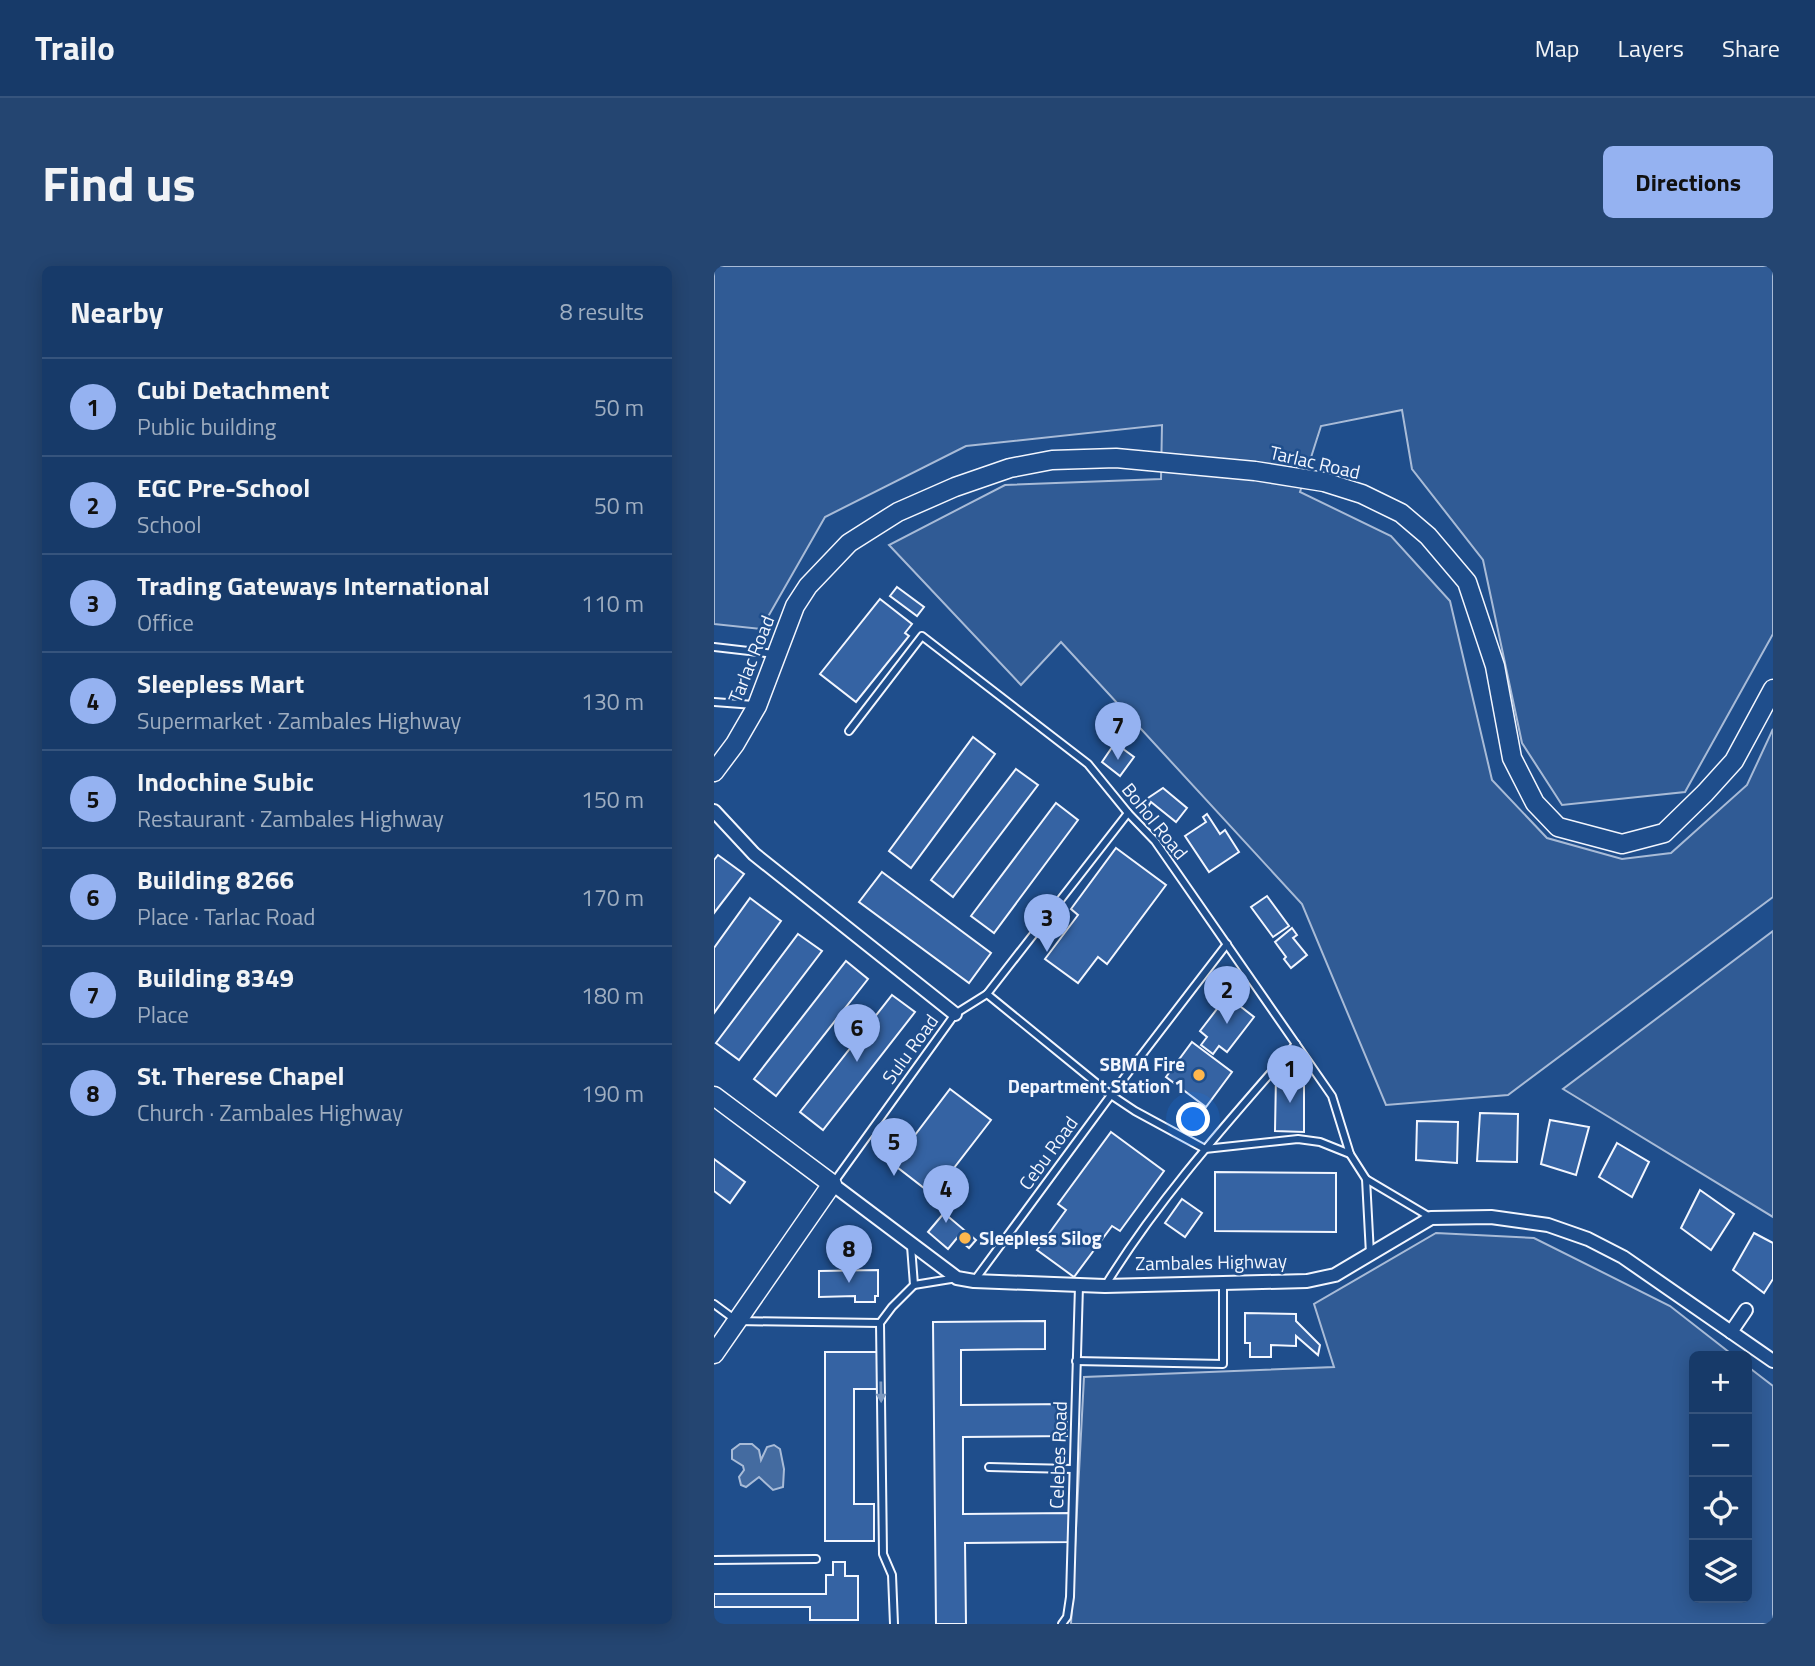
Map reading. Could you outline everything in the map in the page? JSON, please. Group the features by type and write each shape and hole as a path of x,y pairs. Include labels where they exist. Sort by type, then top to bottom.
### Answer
{"main road":[{"name":"Tarlac Road","path":"714,772 757,706 795,606 808,586 849,543 880,523 956,487 1010,468 1052,460 1116,458 1255,471 1324,482 1362,494 1401,513 1428,537 1467,582 1495,666 1512,758 1535,803 1558,827 1622,844 1664,833 1734,761 1773,689"},
{"path":"714,1096 832,1184 714,1354"}],"street":[{"path":"714,811 754,854 955,1014"},
{"name":"Zambales Highway","path":"832,1184 957,1278 974,1282 1105,1286 1307,1281 1335,1275 1431,1218 1491,1217 1548,1224 1588,1239 1623,1257 1773,1361"},
{"path":"1731,1332 1746,1310"}],"lane":[{"name":"Bohol Road","path":"849,730 922,635 1088,764 1155,841 1332,1096 1350,1154 1366,1179 1431,1218"},
{"path":"714,647 776,654"},
{"path":"714,702 757,706"},
{"name":"Sulu Road","path":"832,1184 955,1014 987,994 1128,813"},
{"name":"Cebu Road","path":"974,1282 1111,1095 1227,944"},
{"path":"987,994 1111,1095 1205,1149 1298,1139 1320,1142 1350,1154"},
{"path":"1105,1286 1132,1241 1205,1149 1296,1044"},
{"name":"Bohol Road","path":"1366,1179 1370,1254"},
{"path":"911,1244 914,1285"},
{"path":"894,1624 892,1575 883,1554 880,1323 914,1285 957,1278"},
{"path":"1076,1361 1223,1364 1223,1283"},
{"name":"Celebes Road","path":"1062,1624 1067,1617 1070,1597 1079,1286"},
{"path":"714,1304 737,1321 880,1323"},
{"path":"989,1467 1073,1469"},
{"path":"714,1560 816,1559"}],"shaded area":[{"path":"714,266 1773,266 1773,634 1685,792 1562,805 1522,743 1483,560 1412,469 1402,410 1321,426 1300,492 1391,536 1450,601 1492,780 1547,838 1622,859 1671,853 1747,785 1773,729 1773,897 1508,1095 1386,1105 1302,904 1061,642 1021,685 889,545 1005,485 1161,479 1162,425 966,446 825,517 761,629 714,624"},
{"path":"1773,931 1773,1217 1563,1089"},
{"path":"1436,1233 1534,1238 1670,1306 1728,1351 1689,1351 1689,1603 1752,1603 1752,1370 1773,1386 1773,1624 1071,1624 1084,1377 1334,1367 1314,1304"},
{"path":"740,1444 752,1444 759,1450 761,1460 767,1447 774,1445 780,1449 784,1469 783,1487 773,1490 759,1477 746,1487 741,1485 739,1477 744,1470 743,1466 732,1459 732,1450"}],"building":[{"path":"897,587 924,607 917,616 890,596"},
{"path":"880,599 912,624 905,633 909,636 856,702 820,674"},
{"path":"973,737 995,754 911,868 889,851"},
{"path":"1115,743 1134,757 1120,776 1102,762"},
{"path":"1016,769 1038,785 953,897 931,880"},
{"path":"1163,788 1187,808 1176,822 1151,802 1148,807 1142,802"},
{"path":"1056,803 1078,820 994,933 971,916"},
{"path":"1207,814 1220,834 1225,830 1239,852 1209,872 1185,836 1206,822 1203,817"},
{"path":"1116,848 1166,885 1107,964 1098,957 1078,983 1045,959 1078,915 1071,909"},
{"path":"718,855 744,874 714,913 714,860"},
{"path":"882,872 991,953 969,983 859,902"},
{"path":"1267,896 1289,926 1273,937 1251,907"},
{"path":"750,898 781,921 714,1013 714,948"},
{"path":"1292,928 1297,935 1293,938 1307,955 1291,968 1275,942"},
{"path":"798,934 822,951 739,1060 716,1043"},
{"path":"846,961 868,979 776,1096 754,1079"},
{"path":"892,995 915,1012 823,1130 800,1112"},
{"path":"1227,996 1254,1017 1227,1052 1219,1046 1213,1054 1201,1045 1207,1037 1200,1031"},
{"name":"SBMA Fire Department Station 1","path":"1192,1042 1232,1072 1206,1107 1166,1077"},
{"path":"1276,1076 1304,1076 1304,1132 1275,1131"},
{"path":"950,1089 991,1120 933,1195 893,1164"},
{"path":"1480,1113 1518,1114 1517,1162 1477,1161"},
{"path":"1550,1120 1589,1127 1576,1175 1541,1164"},
{"path":"1417,1121 1458,1122 1457,1163 1416,1160"},
{"path":"1111,1132 1164,1171 1120,1231 1112,1226 1074,1277 1037,1250 1066,1210 1058,1204"},
{"path":"1617,1143 1649,1162 1632,1197 1599,1177"},
{"path":"714,1159 745,1182 730,1203 714,1191"},
{"path":"1215,1172 1336,1173 1336,1232 1215,1231"},
{"path":"1700,1190 1734,1214 1711,1250 1681,1228"},
{"path":"1182,1199 1202,1213 1185,1237 1165,1223"},
{"path":"944,1213 976,1240 969,1248 957,1238 948,1249 928,1232"},
{"path":"1754,1233 1773,1243 1773,1279 1764,1293 1733,1270"},
{"path":"878,1270 878,1296 875,1296 875,1302 855,1302 855,1296 819,1297 819,1271"},
{"path":"1245,1313 1296,1314 1296,1321 1320,1345 1318,1355 1296,1336 1296,1346 1271,1345 1271,1357 1250,1357 1250,1343 1245,1343"},
{"path":"1045,1321 1045,1349 961,1350 961,1405 1067,1404 1067,1436 963,1437 963,1514 1070,1513 1071,1542 965,1543 966,1624 936,1624 933,1322"},
{"path":"825,1352 877,1352 877,1389 854,1389 854,1504 874,1504 874,1541 825,1541"},
{"path":"833,1562 845,1562 845,1576 858,1576 858,1620 810,1620 810,1607 714,1607 714,1594 826,1594 826,1575 833,1575"}],"place":[{"name":"Building 8349","path":"1118,760"},
{"name":"Trading Gateways International","path":"1047,952"},
{"name":"EGC Pre-School","path":"1227,1024"},
{"name":"Building 8266","path":"857,1062"},
{"name":"SBMA Fire Department Station 1","path":"1199,1075"},
{"name":"Cubi Detachment","path":"1290,1103"},
{"name":"Indochine Subic","path":"894,1176"},
{"name":"Sleepless Mart","path":"946,1223"},
{"name":"Sleepless Silog","path":"965,1238"},
{"name":"St. Therese Chapel","path":"849,1283"}]}
